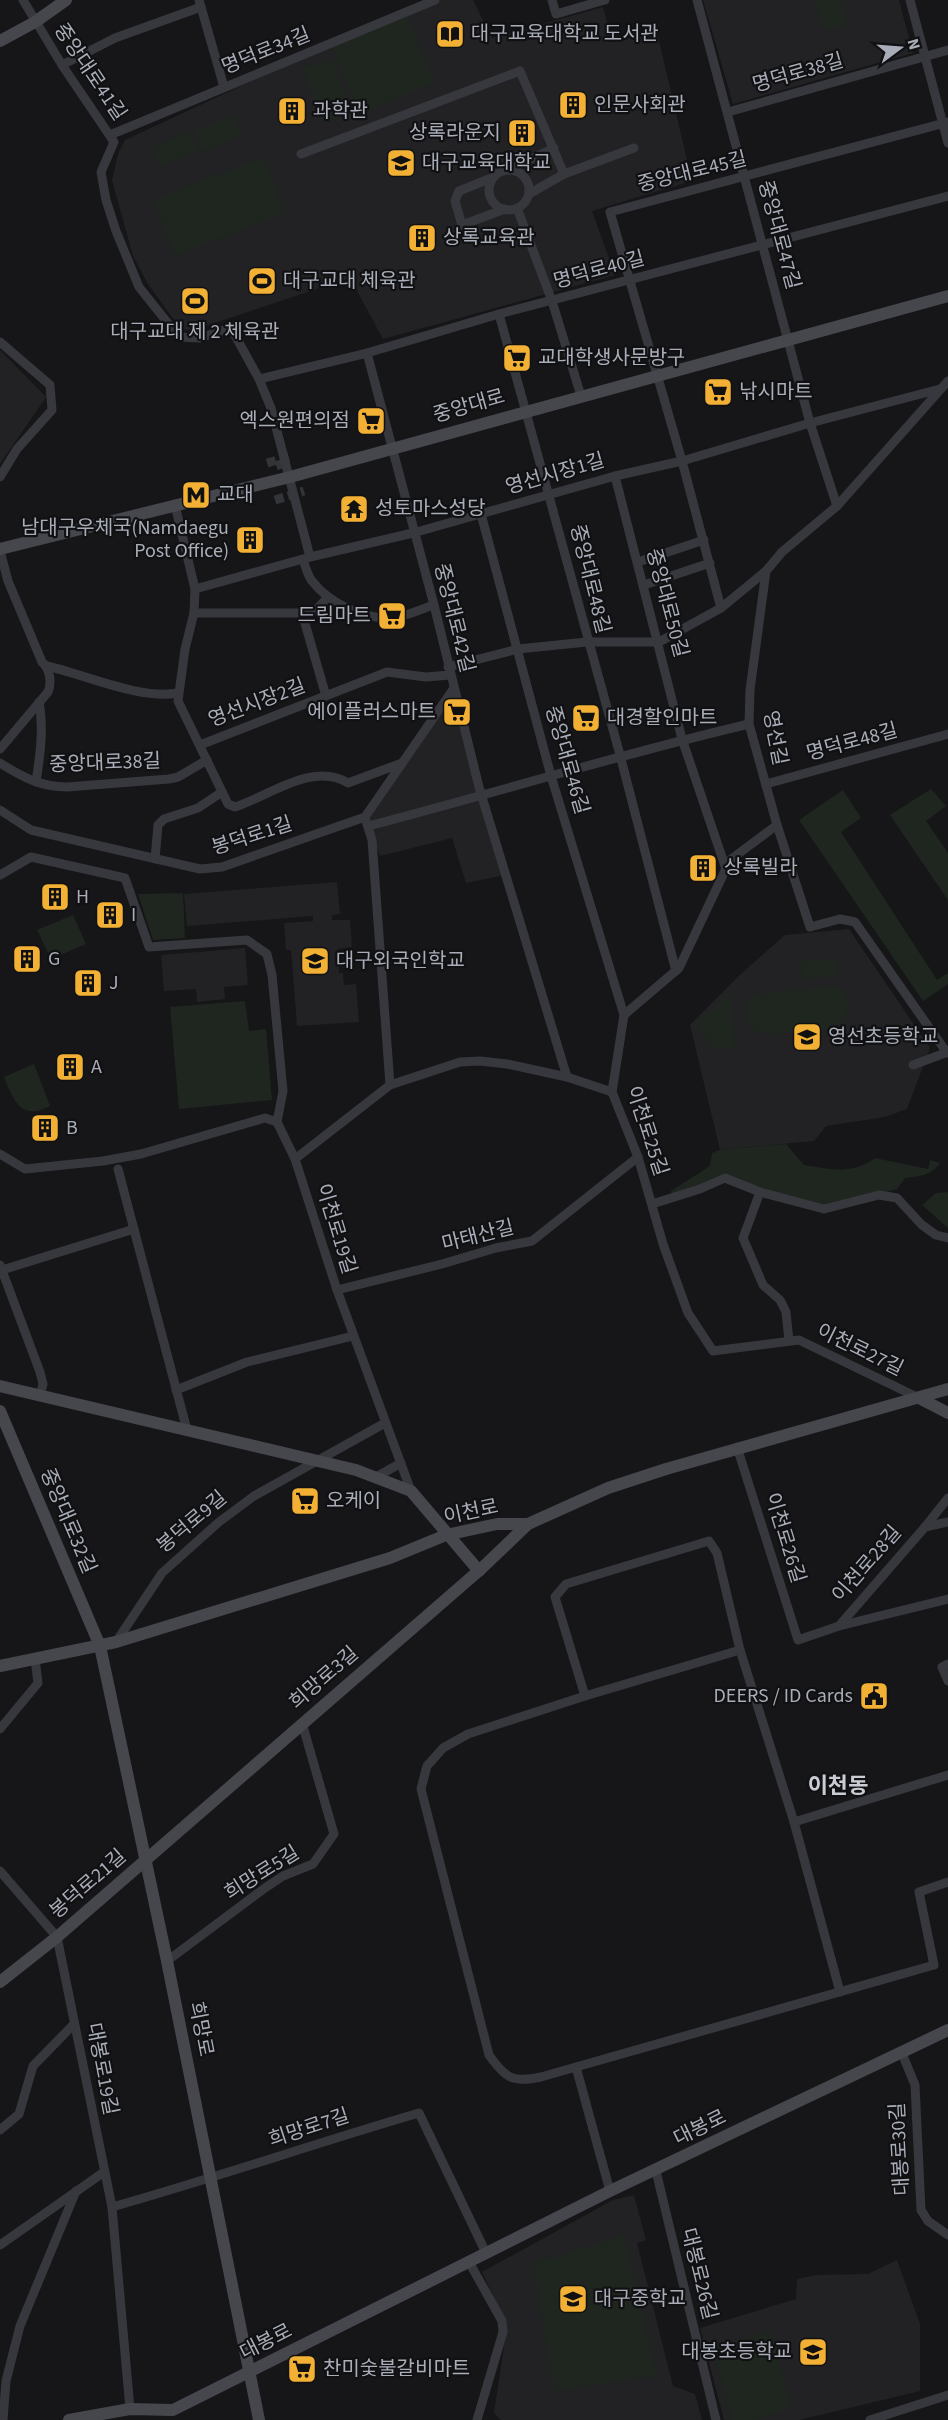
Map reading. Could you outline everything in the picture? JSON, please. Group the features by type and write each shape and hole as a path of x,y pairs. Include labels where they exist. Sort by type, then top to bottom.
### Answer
{"street":[{"name":"중앙대로41길","path":"23,0 62,65 114,142 101,172 106,200 127,262 139,287 179,337 199,338 231,328 259,379 271,408 290,477 310,579 328,597"},
{"path":"0,40 35,22 66,0"},
{"name":"명덕로34길","path":"110,135 435,0"},
{"path":"552,0 556,14 605,0"},
{"name":"중앙대로47길","path":"697,0 789,341"},
{"path":"910,0 924,57 945,123 948,143"},
{"path":"62,65 116,38 200,3 224,87"},
{"name":"명덕로38길","path":"728,112 948,50"},
{"path":"301,154 520,71 564,174"},
{"name":"중앙대로45길","path":"682,461 610,212 945,123"},
{"path":"508,170 520,172 528,182 529,194 526,200 517,208 505,209 462,225 454,201 459,191 554,148"},
{"path":"529,194 564,174 634,148"},
{"path":"494,177 489,190 491,196 494,202 505,209"},
{"name":"명덕로40길","path":"259,379 367,353 499,314 948,196"},
{"path":"517,208 552,301 580,396"},
{"name":"중앙대로","path":"0,550 290,477 526,410 657,377 948,296"},
{"name":"중앙대로48길","path":"499,314 550,494 587,642 620,755 676,971"},
{"path":"789,341 810,423 837,507"},
{"path":"0,342 50,385 52,410 17,449 0,477"},
{"name":"중앙대로42길","path":"367,353 482,796 567,1077"},
{"path":"766,571 782,552 837,507 944,385"},
{"name":"영선시장1길","path":"195,589 413,533 615,476 682,461 944,385"},
{"path":"682,461 721,608"},
{"name":"중앙대로50길","path":"615,476 659,642 682,740 726,869"},
{"path":"175,505 195,589 194,613 185,649 178,701 228,804 235,807 251,802 286,785 310,777 338,776 348,783 402,763"},
{"name":"중앙대로46길","path":"481,514 551,776 624,1015"},
{"path":"638,562 704,540"},
{"path":"0,550 19,608 42,662 47,666 143,693 163,696 178,693"},
{"path":"644,585 710,563"},
{"name":"영선시장2길","path":"200,744 387,672 426,677 518,649 587,642 659,642 721,608 766,571"},
{"name":"영선길","path":"766,571 750,690 749,724 777,825 810,927 840,919 855,922 947,1052"},
{"path":"194,613 314,612 328,597 355,610 390,618 434,605"},
{"name":"영선시장2길","path":"302,613 326,696"},
{"name":"중앙대로38길","path":"0,749 48,692 51,684 47,666"},
{"path":"390,1085 372,840 366,821 402,763 454,688"},
{"name":"중앙대로38길","path":"36,783 41,725 39,702"},
{"path":"366,821 482,796 620,755 749,724"},
{"name":"명덕로48길","path":"766,784 948,734"},
{"name":"중앙대로38길","path":"0,763 36,783 51,787 67,787 169,779 178,777 207,760"},
{"path":"155,859 158,825 164,819 198,808 222,792"},
{"name":"봉덕로1길","path":"0,810 31,830 200,869 222,867 366,821"},
{"path":"624,1015 679,968 730,860 777,825"},
{"path":"0,875 31,857 125,878 149,947 247,940 267,954 272,975 283,1091 277,1122 265,1118 141,1154 25,1170 0,1154"},
{"name":"이천로25길","path":"624,1015 612,1092 638,1157 688,1313 713,1351"},
{"path":"913,1065 947,1052"},
{"path":"295,1159 390,1085 460,1062 480,1061 567,1077 612,1092"},
{"name":"이천로19길","path":"277,1122 295,1159 353,1336 411,1491"},
{"name":"마태산길","path":"337,1290 496,1248 532,1241 638,1157"},
{"path":"118,1169 187,1430"},
{"path":"652,1204 700,1189 725,1178 760,1192 824,1209 879,1195 897,1198 922,1225 936,1235 948,1238"},
{"path":"760,1192 743,1238 763,1285 780,1300 786,1312 789,1341"},
{"path":"40,1396 43,1384 40,1371 1,1267 134,1229"},
{"path":"176,1389 247,1362 353,1336"},
{"name":"이천로27길","path":"713,1351 800,1340 919,1398"},
{"path":"0,1386 319,1459 376,1477 411,1491 446,1535 479,1571"},
{"name":"이천로","path":"0,1666 116,1642 390,1558 446,1535 497,1524 528,1524 608,1488 737,1447 948,1389"},
{"path":"919,1398 948,1413"},
{"name":"중앙대로32길","path":"2,1420 100,1646"},
{"path":"319,1459 385,1423"},
{"name":"이천로26길","path":"737,1447 798,1640"},
{"name":"봉덕로9길","path":"116,1642 162,1573 219,1522 254,1496 319,1459"},
{"path":"376,1477 400,1463"},
{"name":"이천로28길","path":"839,1626 926,1527 948,1498"},
{"name":"이천로28길","path":"926,1527 948,1522"},
{"name":"희망로3길","path":"144,1861 479,1571 528,1524"},
{"path":"585,1696 555,1597 566,1584 709,1541 717,1553 740,1650 794,1822 840,1992"},
{"name":"이천로28길","path":"798,1640 839,1626 948,1599"},
{"name":"희망로","path":"100,1646 167,1961 259,2420"},
{"path":"740,1650 468,1734 443,1748 427,1766 421,1789 489,2055 500,2070 520,2081 934,1965 919,1892 948,1882"},
{"path":"0,1729 38,1683 35,1659"},
{"path":"948,1664 942,1667 948,1681"},
{"name":"희망로5길","path":"167,1961 283,1876 313,1864 334,1834 302,1723"},
{"path":"794,1822 948,1775"},
{"name":"봉덕로21길","path":"0,1982 57,1937 144,1861"},
{"name":"봉덕로21길","path":"0,1870 57,1937"},
{"name":"대봉로19길","path":"57,1937 112,2207 130,2409"},
{"path":"0,2130 19,2114 33,2066 74,2024"},
{"name":"대봉로","path":"69,2420 130,2409 172,2415 248,2373 610,2191 948,2030"},
{"name":"대봉로30길","path":"901,2051 915,2085 921,2210 928,2222 948,2235"},
{"path":"576,2067 610,2191"},
{"name":"희망로7길","path":"211,2179 327,2140 418,2113 486,2253"},
{"name":"대봉로26길","path":"656,2171 716,2420"},
{"path":"0,2246 104,2172"},
{"path":"112,2207 211,2179"},
{"path":"3,2420 6,2381 20,2326 76,2191"},
{"path":"469,2262 501,2320 503,2332 477,2420"},
{"path":"870,2420 948,2395"},
{"path":"903,2409 905,2420"}],"shaded area":[{"name":"대구교육대학교","path":"434,0 473,0 492,38 603,7 613,42 657,32 692,181 592,211 615,275 383,339 350,278 196,329 185,330 171,316 148,284 133,256 112,180 118,154 125,140 331,44"},
{"path":"703,0 899,0 913,53 733,104"},
{"path":"815,0 841,0 847,25 823,31"},
{"path":"406,12 434,83 360,115 331,44"},
{"path":"332,58 353,113 324,124 303,68"},
{"path":"232,115 241,135 202,151 194,131"},
{"path":"190,131 198,151 160,167 151,147"},
{"path":"264,157 285,213 175,256 153,199"},
{"path":"0,350 46,397 0,464"},
{"path":"454,688 505,875 466,883 452,838 380,856 365,817"},
{"path":"931,789 946,806 926,821 948,853 948,900 890,815"},
{"path":"843,790 861,818 841,832 937,980 948,973 948,984 923,1001 799,820"},
{"path":"337,882 340,914 332,915 332,920 350,920 352,947 337,949 339,973 343,973 344,985 356,984 359,1022 297,1026 291,950 286,950 284,923 313,921 313,916 187,926 184,894"},
{"path":"183,893 185,938 153,940 138,894"},
{"path":"73,915 86,944 51,959 37,930"},
{"name":"영선초등학교","path":"849,929 930,1048 907,1109 885,1117 826,1126 814,1141 720,1150 690,1025 742,973 785,935"},
{"path":"245,948 248,985 224,987 225,999 197,1002 196,989 164,991 161,955"},
{"path":"835,959 836,976 802,979 801,961"},
{"path":"830,986 842,992 849,1003 841,1022 834,1027 806,1032 761,1034 755,1031 746,1016 748,1004 756,994"},
{"path":"731,994 735,1048 720,1049 718,1053 695,1022"},
{"path":"245,1001 249,1031 266,1029 272,1100 179,1109 170,1007"},
{"path":"34,1064 50,1106 32,1111 25,1110 15,1101 4,1077"},
{"path":"786,1144 804,1165 823,1168 849,1169 875,1158 928,1169 930,1160 940,1163 929,1173 905,1178 897,1189 824,1209 725,1178 672,1198 671,1191 710,1166 712,1153 720,1150"},
{"path":"948,1192 948,1228 922,1205 936,1193"},
{"name":"대구중학교","path":"634,2195 646,2240 637,2243 673,2386 695,2394 702,2420 501,2420 494,2413 507,2326 482,2272 613,2200"},
{"path":"624,2235 657,2376 554,2390 533,2263"},
{"name":"대봉초등학교","path":"897,2260 920,2324 920,2391 799,2420 724,2420 700,2328 796,2299 797,2279 816,2275 868,2274"},
{"path":"771,2331 792,2408 751,2420 731,2420 713,2347"}],"tunnel":[{"path":"267,463 291,456"},
{"path":"279,460 286,480"},
{"path":"275,500 304,491"}],"place":[{"name":"대구교육대학교 도서관","path":"450,34"},
{"name":"인문사회관","path":"573,105"},
{"name":"과학관","path":"292,111"},
{"name":"상록라운지","path":"522,133"},
{"name":"대구교육대학교","path":"401,163"},
{"name":"상록교육관","path":"422,238"},
{"name":"대구교대 체육관","path":"262,281"},
{"name":"대구교대 제 2 체육관","path":"195,301"},
{"name":"교대학생사문방구","path":"517,358"},
{"name":"낚시마트","path":"718,392"},
{"name":"엑스원편의점","path":"371,421"},
{"name":"교대","path":"196,495"},
{"name":"성토마스성당","path":"354,509"},
{"name":"남대구우체국(Namdaegu Post Office)","path":"250,540"},
{"name":"드림마트","path":"392,616"},
{"name":"에이플러스마트","path":"457,712"},
{"name":"대경할인마트","path":"586,718"},
{"name":"상록빌라","path":"703,868"},
{"name":"H","path":"55,897"},
{"name":"I","path":"110,915"},
{"name":"G","path":"27,959"},
{"name":"대구외국인학교","path":"315,961"},
{"name":"J","path":"88,983"},
{"name":"영선초등학교","path":"807,1037"},
{"name":"A","path":"70,1067"},
{"name":"B","path":"45,1128"},
{"name":"오케이","path":"305,1501"},
{"name":"DEERS / ID Cards","path":"874,1696"},
{"name":"대구중학교","path":"573,2299"},
{"name":"대봉초등학교","path":"813,2352"},
{"name":"찬미숯불갈비마트","path":"302,2369"}],"district":[{"name":"이천동","path":"838,1786"}]}
